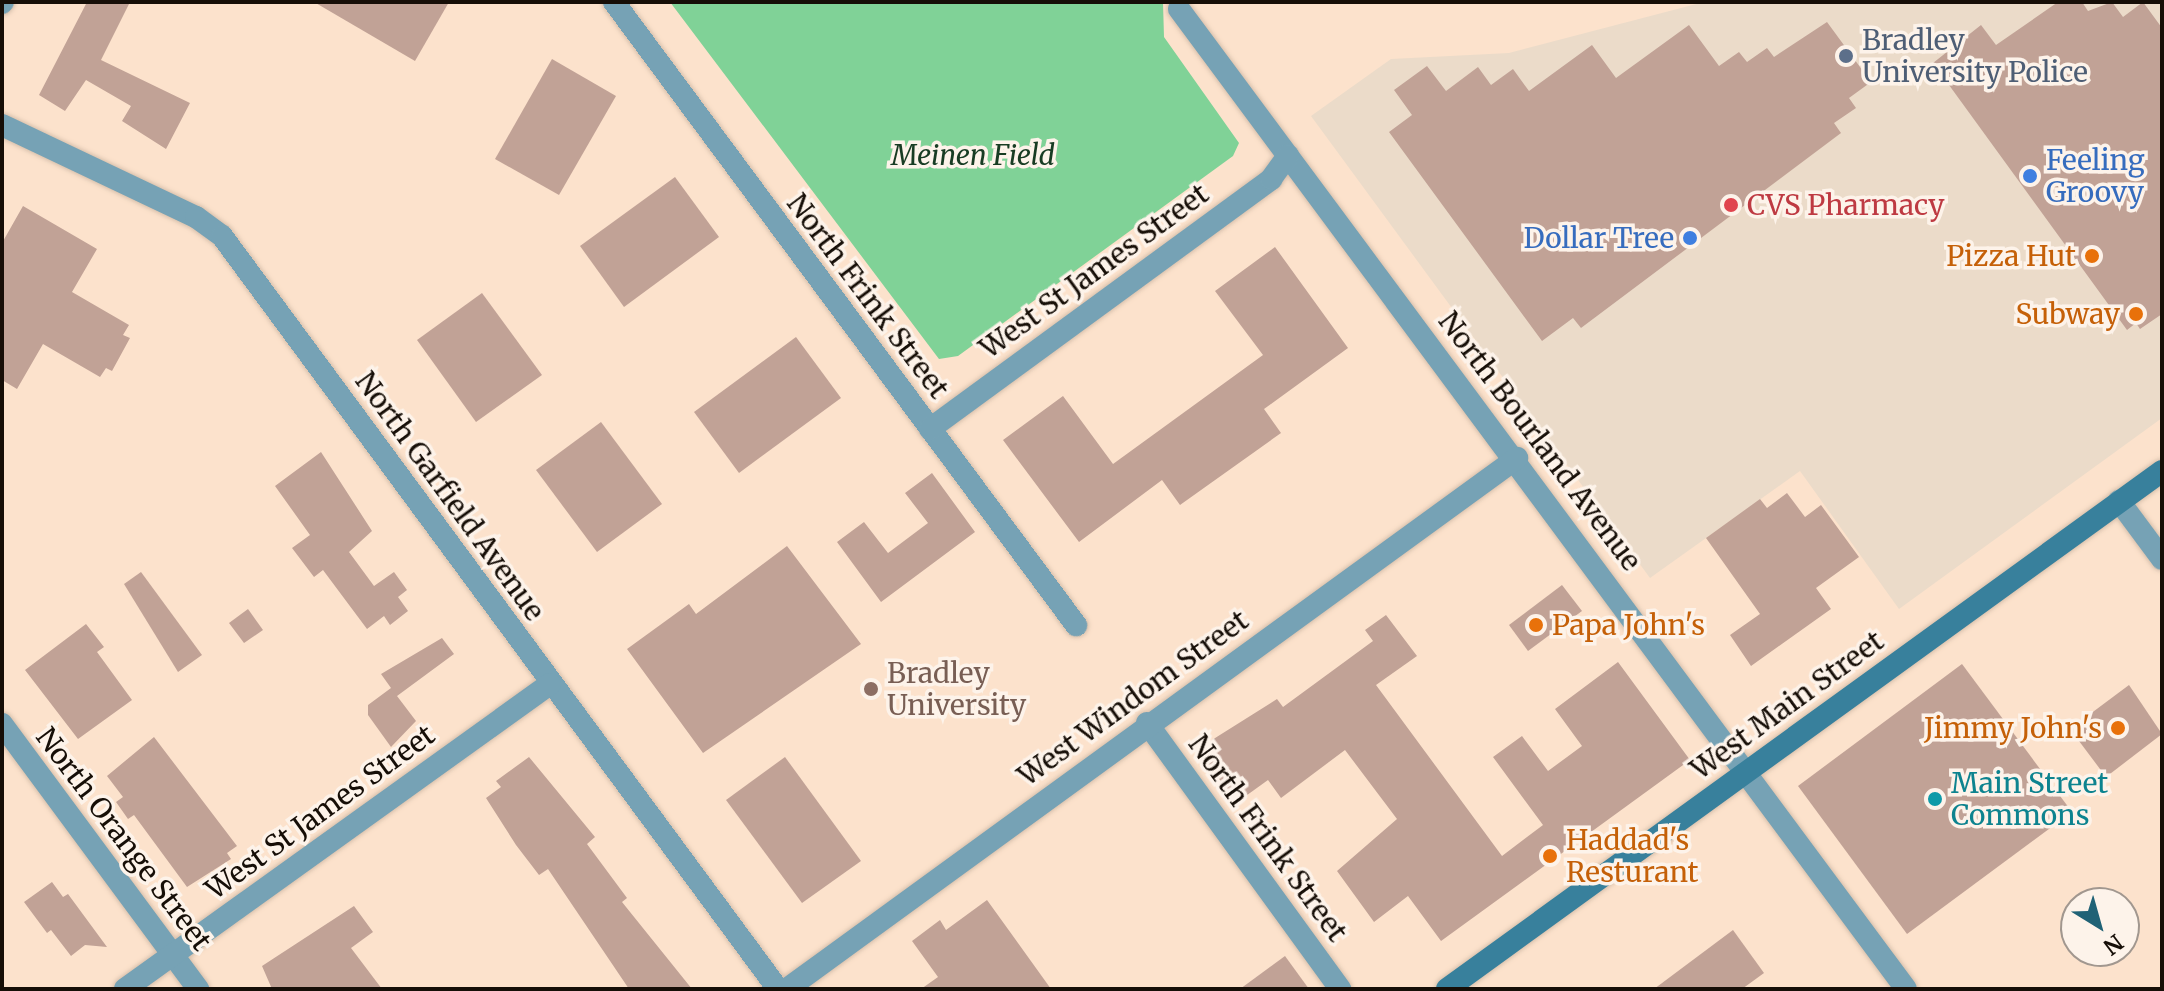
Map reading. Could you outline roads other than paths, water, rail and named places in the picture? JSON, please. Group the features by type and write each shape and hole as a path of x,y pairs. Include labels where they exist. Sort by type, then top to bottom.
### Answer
{"main road":[{"name":"West Main Street","path":"1447,989 2162,471"}],"street":[{"name":"North Frink Street","path":"614,2 1076,625"},
{"name":"North Bourland Avenue","path":"1179,9 1517,458 1906,989"},
{"name":"North Garfield Avenue","path":"2,125 196,217 222,236 778,989"},
{"name":"West St James Street","path":"930,429 1271,179 1288,156"},
{"name":"West Windom Street","path":"787,989 1147,723 1517,458"},
{"path":"2119,501 2162,559"},
{"name":"West St James Street","path":"125,989 550,684"},
{"name":"North Frink Street","path":"1147,723 1340,989"},
{"name":"North Orange Street","path":"2,724 198,989"}],"place":[{"name":"Bradley University Police","path":"1846,56"},
{"name":"Feeling Groovy","path":"2030,176"},
{"name":"CVS Pharmacy","path":"1731,205"},
{"name":"Dollar Tree","path":"1690,238"},
{"name":"Pizza Hut","path":"2092,256"},
{"name":"Subway","path":"2136,314"},
{"name":"Papa John's","path":"1536,625"},
{"name":"Bradley University","path":"871,689"},
{"name":"Jimmy John's","path":"2118,728"},
{"name":"Main Street Commons","path":"1935,799"},
{"name":"Haddad's Resturant","path":"1550,856"}],"park label":[{"name":"Meinen Field","path":"973,155"}]}
